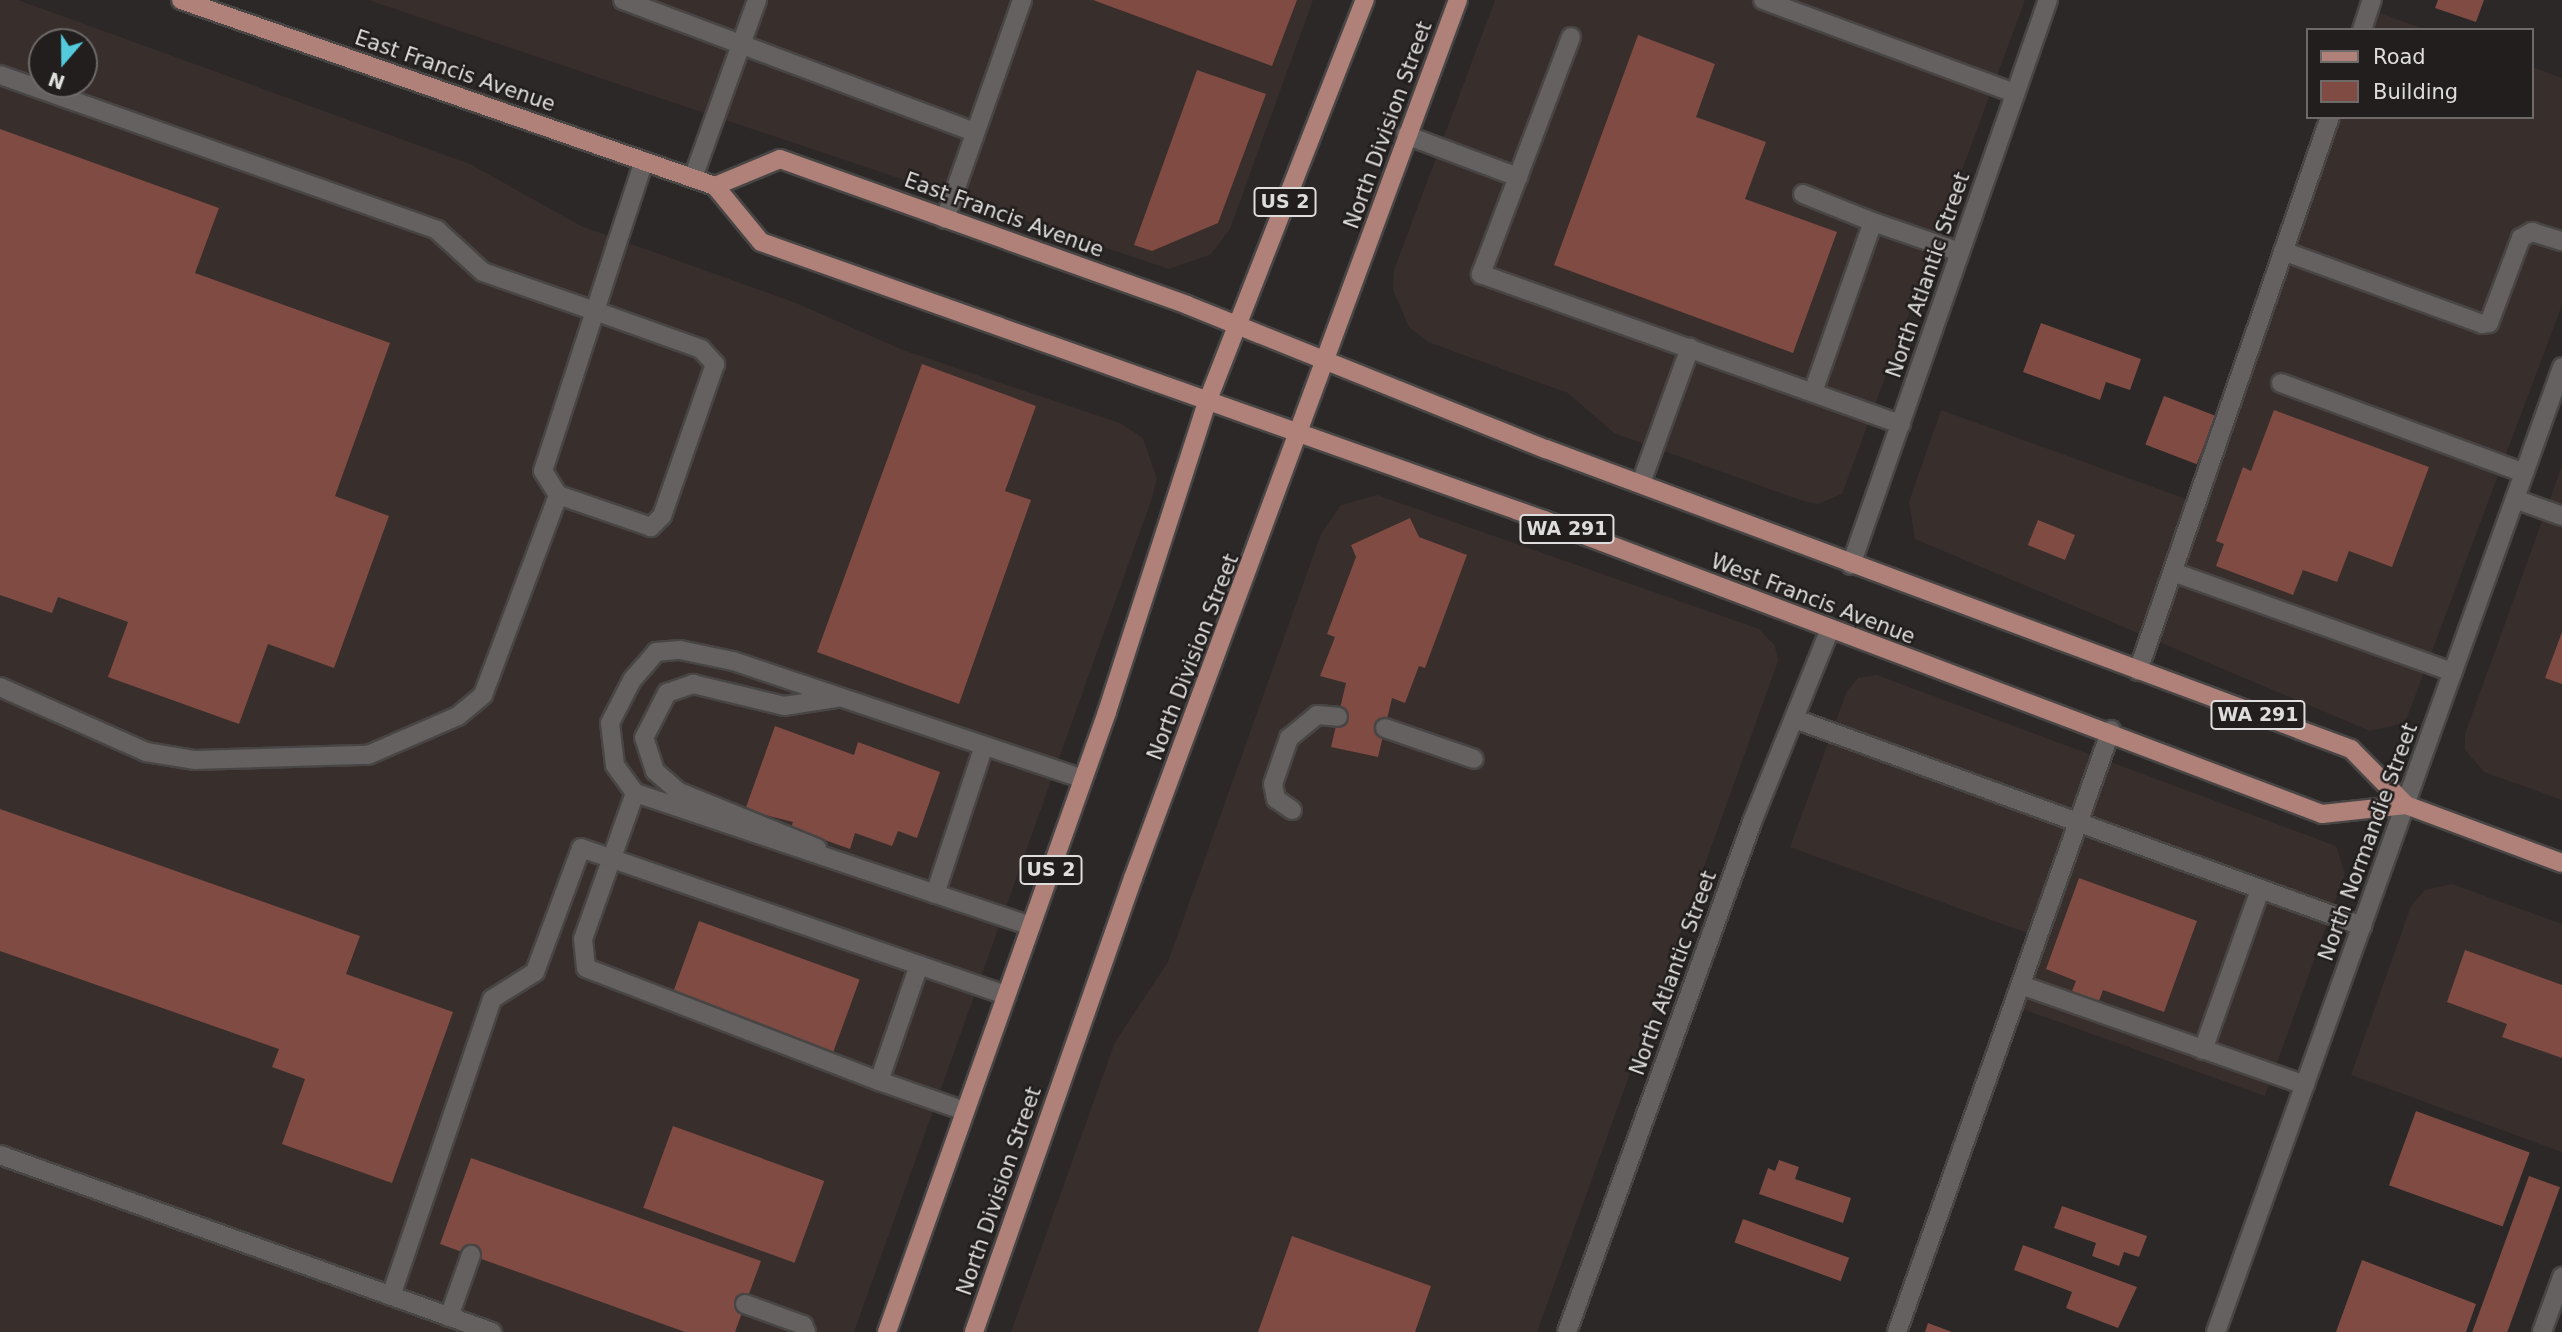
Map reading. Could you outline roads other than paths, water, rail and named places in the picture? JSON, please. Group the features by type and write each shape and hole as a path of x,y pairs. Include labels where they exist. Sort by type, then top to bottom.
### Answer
{"main road":[{"name":"East Francis Avenue","path":"181,0 715,186 780,159 1238,327"},
{"name":"US 2","path":"887,1332 1083,779 1206,405 1366,0"},
{"name":"North Division Street","path":"974,1332 1133,878 1301,436 1406,135 1458,0"},
{"path":"715,186 761,242 1206,405"},
{"name":"West Francis Avenue","path":"1238,327 1852,565 2351,749 2406,805 2562,863"},
{"name":"West Francis Avenue","path":"1206,405 1544,520 1829,631 2111,730 2322,814 2406,805"}],"street":[{"path":"623,0 975,132"},
{"path":"693,178 757,0"},
{"path":"945,219 1022,0"},
{"path":"1763,0 2015,93"},
{"name":"North Atlantic Street","path":"1852,565 2048,0"},
{"path":"2363,28 2372,0"},
{"path":"1571,37 1481,274 1901,424"},
{"path":"0,75 437,230 473,267 595,311 701,349 715,363 662,516 651,527 558,495 543,471 595,311 644,161"},
{"path":"2138,671 2329,119"},
{"path":"1406,135 1518,177"},
{"path":"1803,194 1960,252"},
{"path":"1813,392 1873,222"},
{"path":"2283,251 2482,324 2489,323 2521,238 2532,232 2562,241"},
{"path":"1641,482 1690,348"},
{"name":"North Normandie Street","path":"2216,1332 2562,367"},
{"path":"2281,383 2524,473"},
{"path":"0,687 146,752 195,760 368,755 458,716 483,695 558,495"},
{"path":"2515,499 2562,516"},
{"path":"2173,572 2453,672"},
{"name":"North Atlantic Street","path":"1567,1332 1829,631"},
{"path":"1031,926 635,793 615,765 610,723 632,680 656,652 680,650 733,661 1083,779"},
{"path":"841,698 784,706 693,684 667,693 645,738 655,771 679,792 796,835 844,865"},
{"path":"1292,810 1276,799 1273,785 1289,738 1317,715 1338,717"},
{"path":"1795,719 2362,926"},
{"path":"1385,728 1474,759"},
{"path":"1897,1332 2111,730"},
{"path":"934,894 984,746"},
{"path":"635,793 583,939 586,968 879,1081 965,1111"},
{"path":"391,1296 492,999 536,972 581,848 1006,995"},
{"path":"2203,1050 2260,890"},
{"path":"879,1081 919,965"},
{"path":"2021,985 2305,1085"},
{"path":"0,1155 492,1332"},
{"path":"450,1317 471,1255"},
{"path":"2542,1332 2562,1277"},
{"path":"745,1304 803,1325 806,1332"}]}
